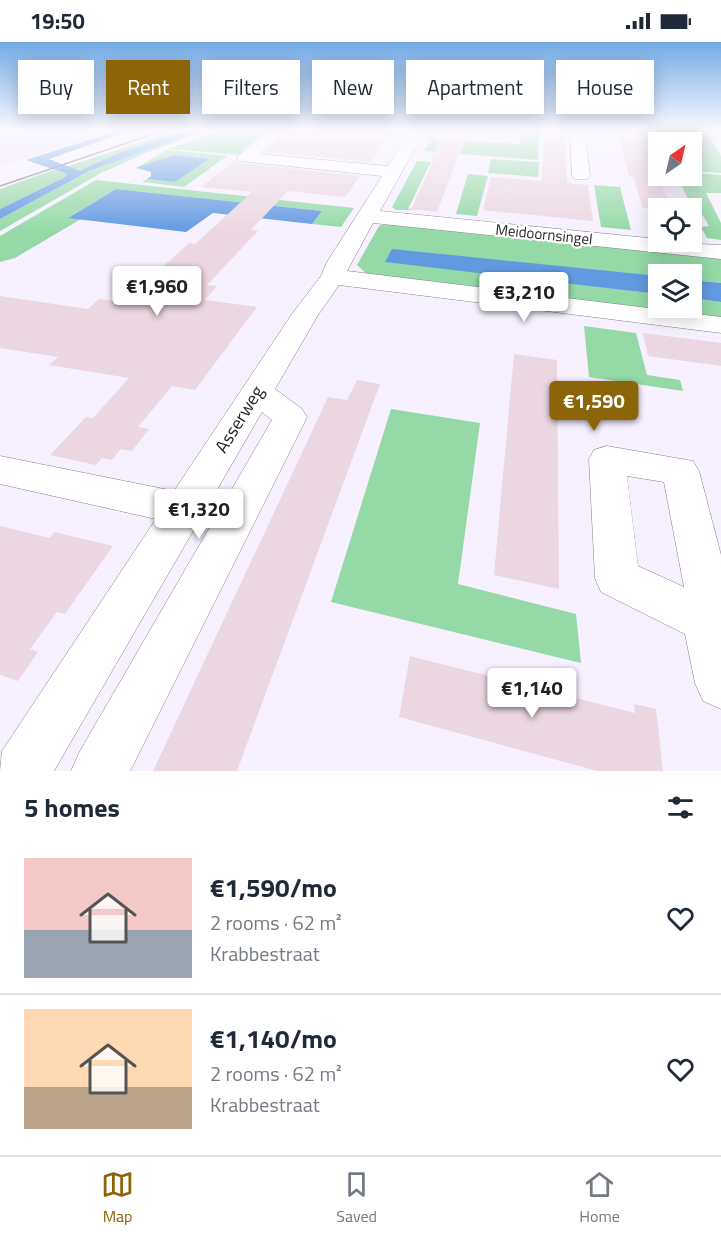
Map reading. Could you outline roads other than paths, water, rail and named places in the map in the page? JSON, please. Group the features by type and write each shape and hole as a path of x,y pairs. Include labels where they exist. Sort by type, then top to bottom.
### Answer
{"street":[{"path":"298,163 395,172"},
{"name":"Asserweg","path":"22,771 305,314 333,277 339,262 400,163"},
{"path":"580,163 581,175"},
{"name":"Meidoornsingel","path":"367,216 721,252"},
{"path":"333,277 721,326"},
{"path":"100,771 290,417 257,391"},
{"path":"0,470 183,509"},
{"path":"706,620 721,683"}],"water":[{"path":"35,163 59,163 80,171 97,163 111,163 89,171 0,219 0,209 67,174"},
{"path":"151,163 203,163 175,182 147,179 151,176 151,172 136,168"},
{"path":"116,189 322,211 312,224 213,213 186,232 68,218"},
{"path":"392,249 648,275 648,293 385,262"},
{"path":"702,281 721,283 721,302 702,299"}],"tram line":[{"path":"0,186 68,163"}]}
